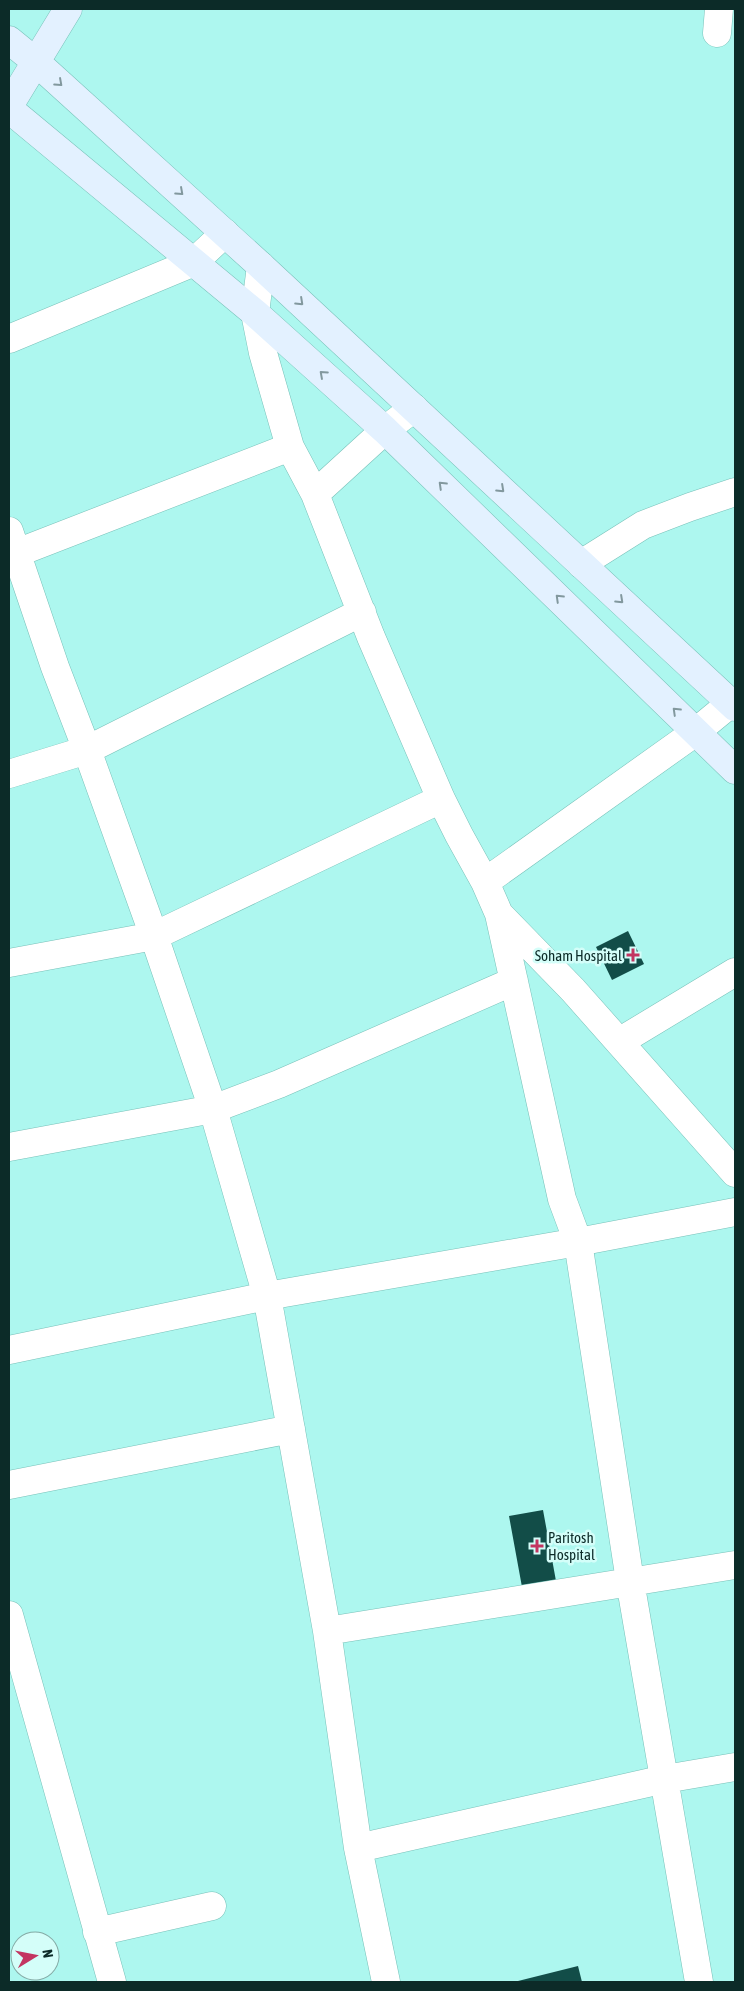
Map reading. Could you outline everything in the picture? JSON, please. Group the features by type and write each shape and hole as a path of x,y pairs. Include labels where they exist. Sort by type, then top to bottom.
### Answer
{"main road":[{"path":"68,9 9,108 255,313 384,430 697,731 735,770"},
{"path":"9,40 36,62 261,266 733,705"}],"street":[{"path":"9,339 194,262 225,233"},
{"path":"261,266 255,313 263,353 290,447 315,494 371,637 441,799 485,882 499,914 562,1199 578,1242 630,1581 699,1982"},
{"path":"315,494 384,430 414,408"},
{"path":"290,447 11,547 154,936 213,1109 268,1296 327,1631 358,1848 386,1982"},
{"path":"581,564 643,525 735,492"},
{"path":"9,774 87,750 362,612"},
{"path":"485,882 733,705"},
{"path":"9,963 154,936 441,799"},
{"path":"499,914 572,990 735,1173"},
{"path":"619,1042 735,972"},
{"path":"9,1147 213,1109 279,1084 514,981"},
{"path":"9,1350 268,1296 578,1242 735,1212"},
{"path":"9,1485 291,1429"},
{"path":"327,1631 735,1565"},
{"path":"9,1615 14,1654 112,1982"},
{"path":"358,1848 665,1779 735,1767"},
{"path":"97,1932 212,1906"}],"building":[{"path":"628,931 644,964 612,980 596,947"},
{"path":"543,1510 556,1581 522,1587 509,1516"},
{"path":"578,1966 582,1982 514,1982"}],"place":[{"name":"Soham Hospital","path":"633,955"},
{"name":"Paritosh Hospital","path":"537,1546"}]}
